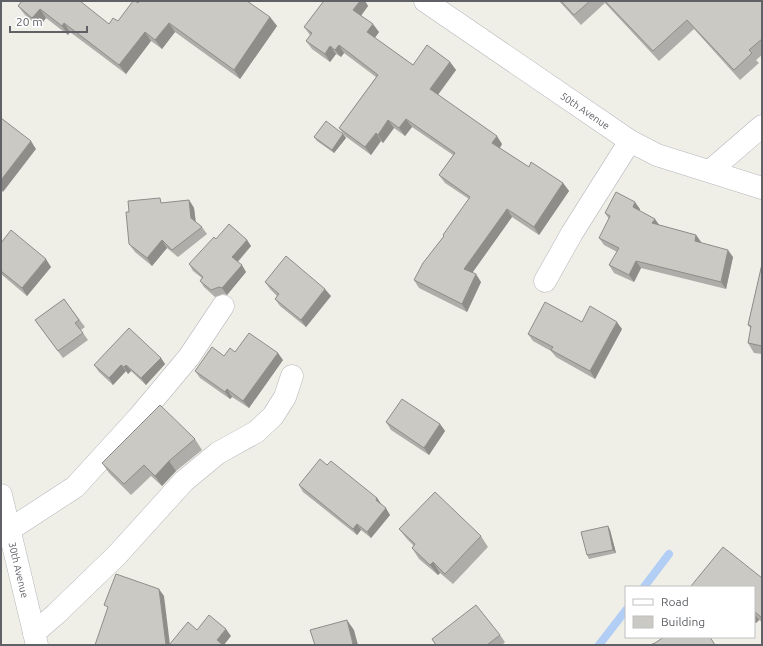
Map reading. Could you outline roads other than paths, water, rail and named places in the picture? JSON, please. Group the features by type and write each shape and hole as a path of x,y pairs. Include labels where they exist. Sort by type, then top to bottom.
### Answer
{"street":[{"name":"50th Avenue","path":"425,1 630,141 657,154 762,188"},
{"path":"710,171 762,126"},
{"path":"546,281 572,233 630,141"},
{"path":"9,530 75,487 138,418 189,357 223,306"},
{"path":"36,639 56,614 117,555 184,481 218,453 256,432 273,416 284,397 292,376"},
{"name":"30th Avenue","path":"1,495 36,639"}],"waterway":[{"path":"645,586 669,554"},
{"path":"599,645 625,611"}]}
